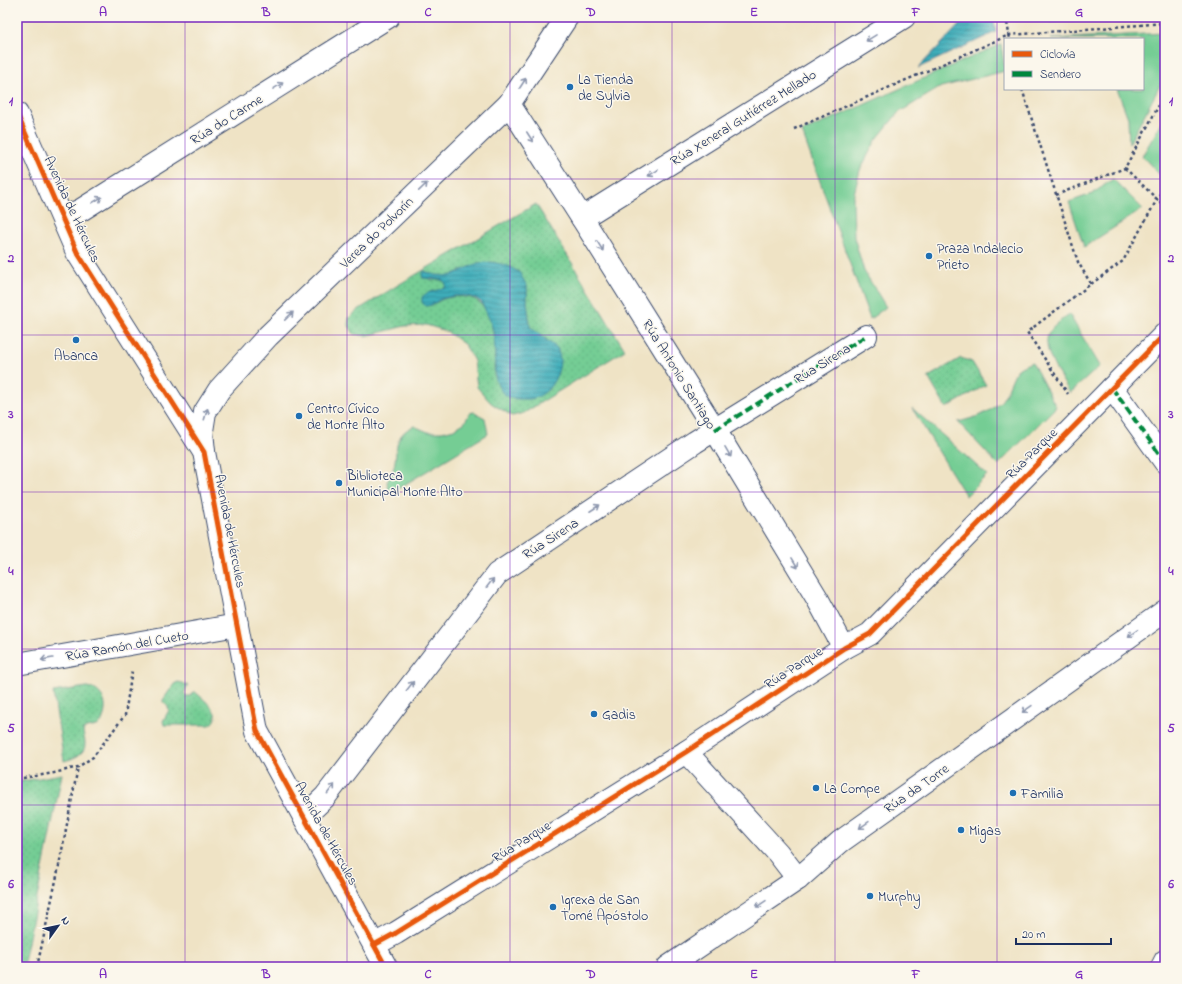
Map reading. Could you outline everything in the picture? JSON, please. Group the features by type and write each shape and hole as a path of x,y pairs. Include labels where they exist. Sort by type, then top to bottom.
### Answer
{"street":[{"name":"Rúa do Carme","path":"63,218 82,210 388,17"},
{"name":"Verea do Polvorín","path":"204,452 202,431 205,412 219,390 268,336 509,104 567,17"},
{"name":"Rúa Xeneral Gutiérrez Mellado","path":"582,218 904,17"},
{"name":"Rúa Antonio Santiago","path":"509,104 715,430 817,598 844,648"},
{"name":"Avenida de Hércules","path":"17,114 77,252 204,452 257,731 386,967"},
{"name":"Rúa Parque","path":"374,945 403,929 686,752 844,648 870,634 1165,334"},
{"name":"Rúa Sirena","path":"304,817 325,797 497,574 715,430 866,336"},
{"path":"1112,388 1165,462"},
{"name":"Rúa da Torre","path":"668,967 798,879 840,842 1165,611"},
{"name":"Rúa Ramón del Cueto","path":"17,664 237,626"},
{"path":"686,752 778,853 798,879"},
{"path":"1162,967 1165,961"}],"path":[{"path":"1006,17 1010,38"},
{"path":"794,128 1009,35 1165,23"},
{"path":"1022,90 1078,262 1090,284"},
{"path":"1056,194 1125,168 1165,94"},
{"path":"1125,168 1165,207"},
{"path":"1069,395 1027,332 1122,261 1165,185"},
{"path":"17,779 54,773 78,767 93,757 125,715 137,643"},
{"path":"37,967 57,876 78,767"}],"green space":[{"path":"1059,17 1124,17 1051,22"},
{"path":"1165,33 1165,76 1129,144 1128,118 1117,90 1144,90 1144,38 1070,38"},
{"path":"1001,44 1004,71 941,87 898,113 876,140 860,170 853,198 854,237 864,271 886,307 870,319 802,132"},
{"path":"1165,117 1165,167 1160,175 1142,156"},
{"path":"1113,179 1143,209 1084,247 1069,202 1092,194"},
{"path":"536,204 625,350 524,413 512,416 491,403 477,387 474,361 465,345 446,331 426,325 405,326 366,336 354,334 348,324 349,318 358,310","holes":["464,269 527,286 527,303 530,327 557,348 559,361 558,371 547,391 494,376 495,353 492,328 489,316 484,307 476,300 465,297 451,297 438,301 430,306 423,297 427,293 445,288 446,284 443,280 430,280 424,271 435,275 450,276"]},
{"path":"1069,314 1100,366 1070,393 1053,364 1047,347 1049,333"},
{"path":"961,358 972,362 986,385 946,408 928,377"},
{"path":"1032,362 1056,407 998,465 958,422 982,414 998,405 1004,397 1016,371"},
{"path":"912,408 987,475 966,496"},
{"path":"474,412 485,418 488,434 389,494 387,482 393,472 397,445 402,435 407,430 414,426 428,432 442,432 454,429 464,423 470,413"},
{"path":"178,682 188,686 184,693 187,696 190,696 194,691 207,702 215,712 215,721 210,725 164,725 163,721 169,710 163,700 174,684"},
{"path":"87,687 100,693 105,705 104,715 100,724 83,730 85,747 81,753 64,761 53,692"},
{"path":"62,774 23,967 17,967 17,782"}],"water":[{"path":"967,17 993,17 996,32 918,68"},
{"path":"491,262 506,265 519,272 527,286 527,303 530,327 557,348 560,365 556,377 550,387 542,395 535,398 511,398 501,391 497,384 495,377 495,343 493,331 490,320 480,301 476,298 454,296 443,298 427,306 425,306 422,302 422,297 427,293 445,288 446,284 443,280 423,278 422,275 424,271 435,275 450,276 478,263"}],"marked path":[{"path":"715,430 866,336"},
{"path":"1112,388 1165,462"}],"cycle path":[{"path":"17,114 77,252 204,452 257,731 386,967"},
{"path":"374,945 396,933 686,752 844,648 870,634 1165,334"}],"place":[{"name":"La Tienda de Sylvia","path":"570,87"},
{"name":"Praza Indalecio Prieto","path":"929,256"},
{"name":"Abanca","path":"76,340"},
{"name":"Centro Cívico de Monte Alto","path":"299,416"},
{"name":"Biblioteca Municipal Monte Alto","path":"339,483"},
{"name":"Gadis","path":"594,714"},
{"name":"La Compe","path":"816,788"},
{"name":"Familia","path":"1013,793"},
{"name":"Migas","path":"961,830"},
{"name":"Murphy","path":"870,896"},
{"name":"Igrexa de San Tomé Apóstolo","path":"553,907"}]}
